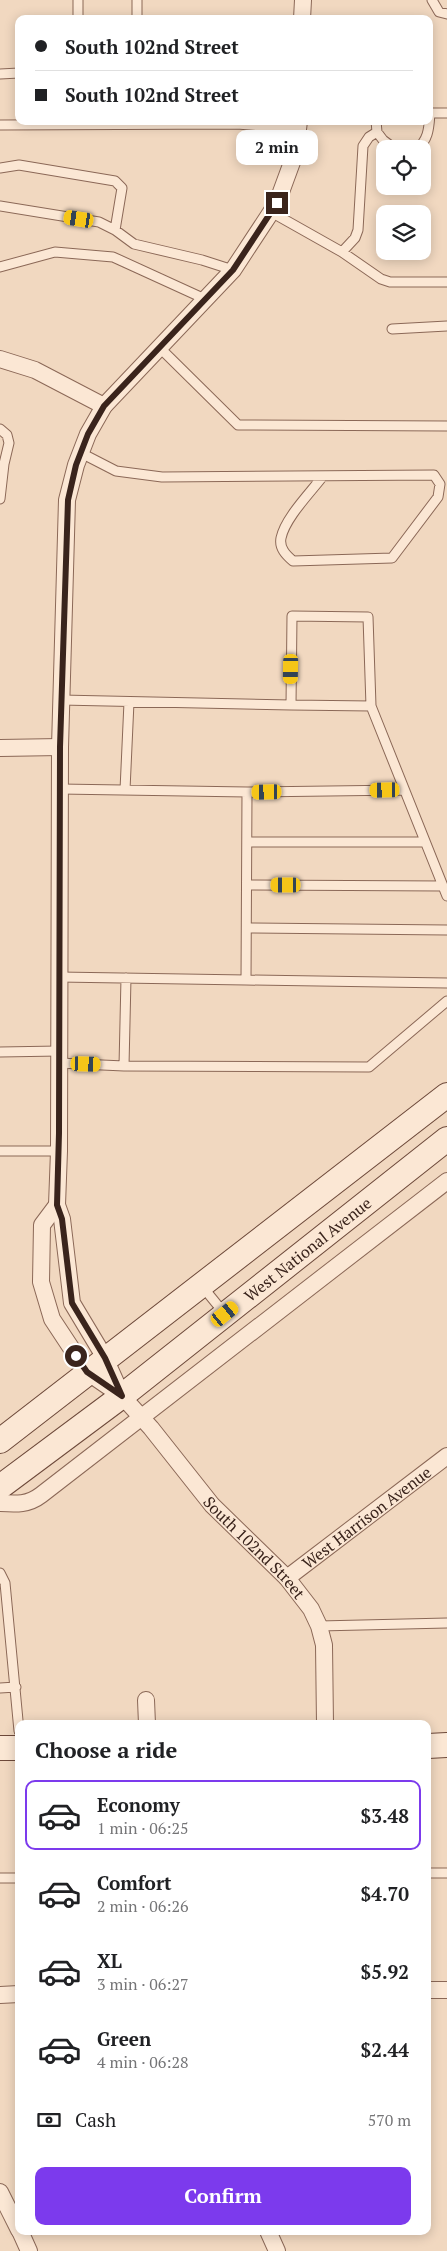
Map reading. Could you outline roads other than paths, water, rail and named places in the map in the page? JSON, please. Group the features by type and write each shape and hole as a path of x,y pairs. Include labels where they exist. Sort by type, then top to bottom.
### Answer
{"main road":[{"path":"0,1441 447,1095"},
{"name":"West National Avenue","path":"0,1487 122,1396 447,1139"},
{"path":"431,1746 447,1745"},
{"path":"0,1748 15,1748"}],"street":[{"path":"302,15 303,0"},
{"name":"South 102nd Street","path":"122,1396 96,1365 72,1303 62,1219 57,1205 59,1151 60,747 68,500 80,453 88,434 104,406 233,270 277,203 295,154 298,125"},
{"path":"0,359 35,370 104,406"},
{"path":"0,748 60,747"},
{"path":"0,1503 18,1504 32,1502 447,1181"},
{"name":"South 102nd Street","path":"57,1205 42,1225 41,1282 52,1319 96,1365 142,1418 212,1505 287,1578 311,1609 319,1626 324,1645 325,1720"},
{"name":"West Harrison Avenue","path":"287,1578 447,1456"},
{"path":"146,1700 147,1720"},
{"path":"431,1990 447,1990"},
{"path":"0,1995 15,1994"},
{"path":"0,2192 15,2222"},
{"path":"22,2235 30,2251"},
{"path":"270,2235 277,2251"}],"lane":[{"path":"78,0 78,15"},
{"path":"137,0 137,15"},
{"path":"432,0 439,12 447,14"},
{"path":"0,74 15,73"},
{"path":"433,113 447,113"},
{"path":"0,125 15,125"},
{"path":"376,125 376,132 383,140"},
{"path":"424,140 429,130 429,125"},
{"path":"342,252 355,238 358,230 363,146 369,137 376,132"},
{"path":"0,168 20,166 115,181 122,188 115,230"},
{"path":"0,206 99,222 115,230 134,244 202,260 233,270"},
{"path":"271,212 342,252 381,279 390,282 447,282"},
{"path":"0,267 55,252 113,257 205,299"},
{"path":"392,329 447,326"},
{"path":"160,347 238,425 447,426"},
{"path":"0,429 7,435 9,443 4,464 0,499"},
{"path":"80,453 116,471 162,477 434,475 440,484 438,497 392,558 292,561 283,552 280,539 287,524 323,476"},
{"path":"291,705 292,616 368,617 371,706 447,896"},
{"path":"61,700 371,706"},
{"path":"125,790 129,702"},
{"path":"60,789 247,792 404,790"},
{"path":"246,980 247,792"},
{"path":"247,842 425,842"},
{"path":"247,885 443,886"},
{"path":"247,928 447,930"},
{"path":"59,977 447,983"},
{"path":"124,1066 126,978"},
{"path":"0,1052 59,1057 124,1066 369,1067 447,1001"},
{"path":"0,1151 59,1151"},
{"path":"201,1284 225,1314"},
{"path":"0,1573 5,1583 18,1720"},
{"path":"319,1626 447,1623"},
{"path":"0,1688 16,1687"},
{"path":"431,1873 447,1873"},
{"path":"0,1878 15,1878"}]}
